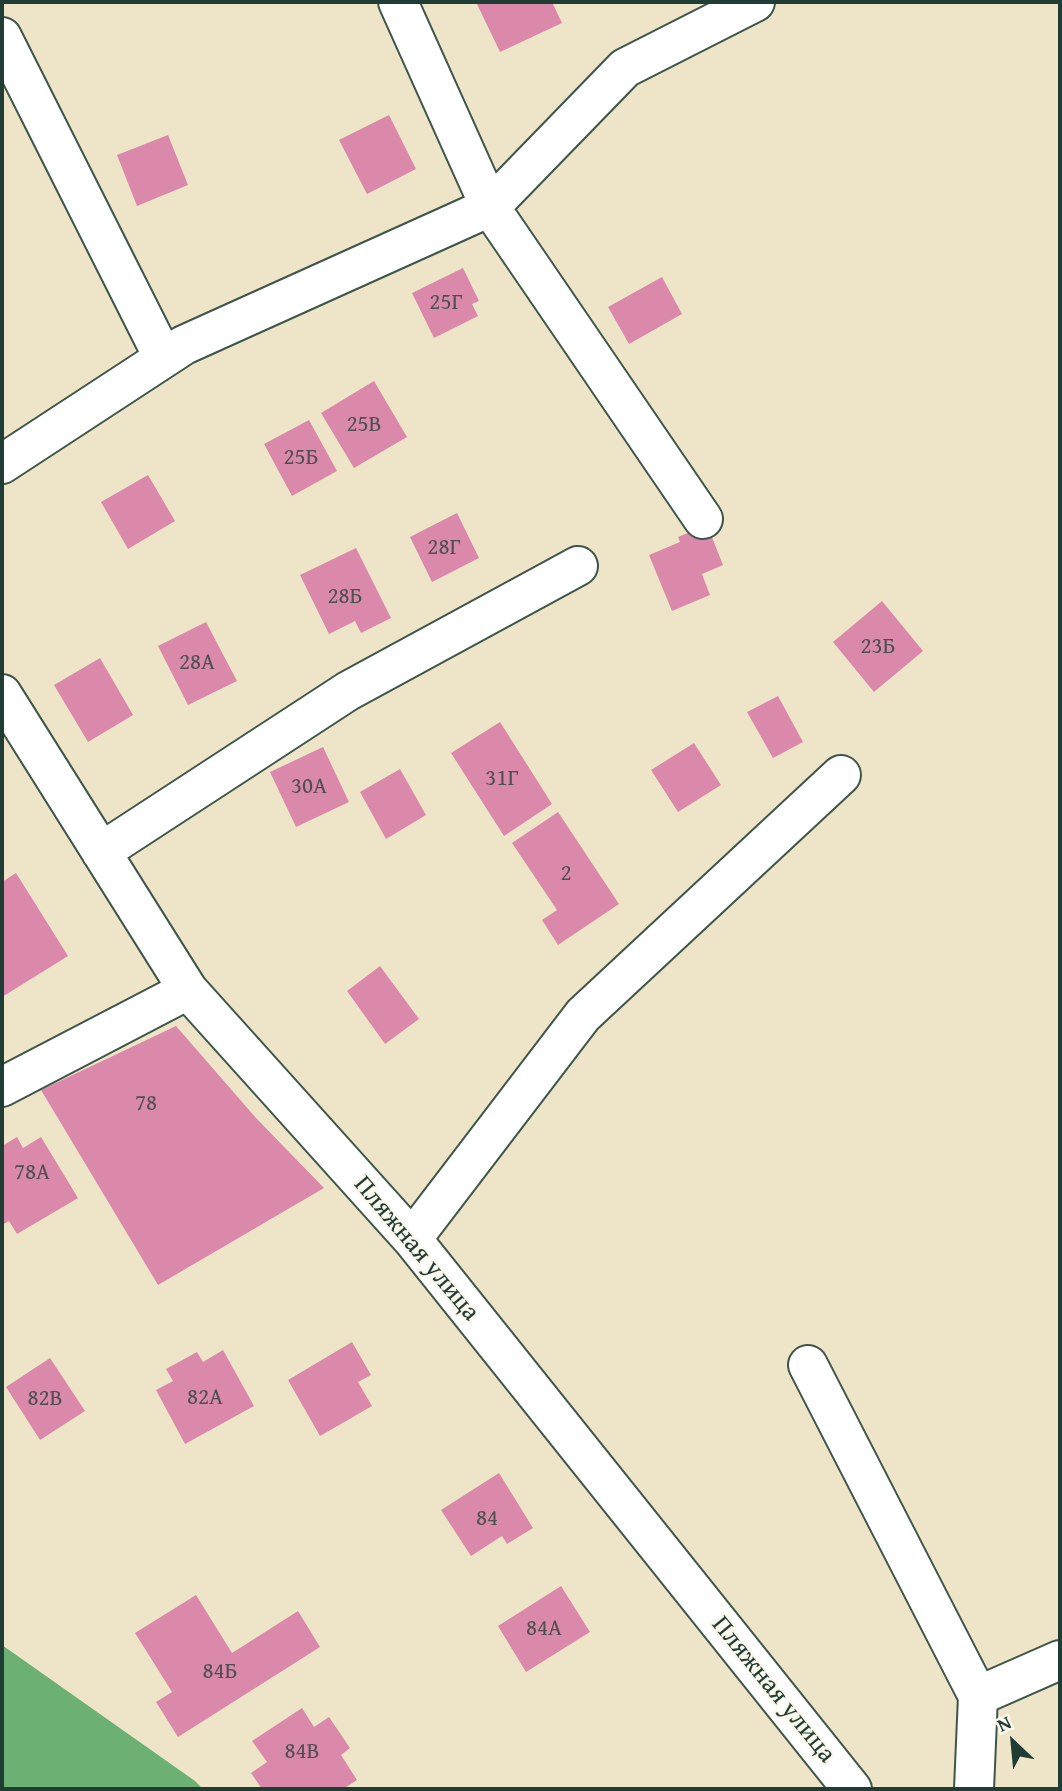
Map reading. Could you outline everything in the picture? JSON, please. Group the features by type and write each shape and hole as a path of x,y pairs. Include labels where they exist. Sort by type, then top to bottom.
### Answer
{"street":[{"path":"398,2 490,207 703,519"},
{"path":"2,464 184,345 490,207 625,68 755,2"},
{"path":"2,37 163,357"},
{"path":"101,852 348,691 578,565"},
{"name":"Пляжная улица","path":"2,694 188,990 412,1239 852,1789"},
{"path":"412,1239 583,1015 842,775"},
{"path":"2,1087 188,990"},
{"path":"808,1365 978,1696 974,1789"},
{"path":"978,1696 1060,1660"}],"green space":[{"path":"2,1645 195,1781 203,1789 2,1789"}],"building":[{"path":"476,2 552,2 562,23 500,52"},
{"path":"389,115 416,169 367,194 339,140"},
{"path":"168,135 188,185 137,206 117,155"},
{"path":"463,268 479,301 472,304 478,316 434,338 412,293"},
{"path":"662,277 682,314 629,344 608,307"},
{"path":"374,381 407,437 354,468 321,413"},
{"path":"309,420 337,471 292,496 264,444"},
{"path":"148,475 175,521 128,549 101,502"},
{"path":"457,513 479,558 432,582 410,537"},
{"path":"707,525 723,565 702,574 710,595 672,611 649,555 680,542 678,537"},
{"path":"356,548 391,618 361,633 355,621 329,634 300,575"},
{"path":"882,601 923,651 874,692 833,642"},
{"path":"206,622 237,681 188,705 158,646"},
{"path":"100,658 133,715 88,742 54,685"},
{"path":"778,696 803,742 773,758 747,712"},
{"path":"500,722 552,804 504,836 451,753"},
{"path":"694,743 721,785 678,812 651,770"},
{"path":"323,747 349,802 296,827 270,772"},
{"path":"400,769 426,815 386,839 360,792"},
{"path":"558,812 619,904 558,945 542,920 557,910 512,843"},
{"path":"16,873 68,956 2,997 2,882"},
{"path":"380,966 419,1019 385,1044 347,991"},
{"path":"176,1026 256,1118 324,1188 158,1285 41,1090"},
{"path":"17,1137 23,1148 41,1137 78,1198 17,1234 9,1221 2,1225 2,1146"},
{"path":"352,1342 371,1375 358,1382 372,1406 320,1436 288,1380"},
{"path":"223,1350 254,1406 185,1444 156,1390 173,1381 166,1369 197,1352 203,1362"},
{"path":"50,1358 85,1411 40,1440 6,1387"},
{"path":"499,1473 533,1528 507,1544 502,1536 471,1556 441,1510"},
{"path":"561,1586 590,1632 526,1672 498,1626"},
{"path":"196,1595 232,1653 298,1611 320,1647 178,1737 156,1702 172,1692 135,1633"},
{"path":"302,1708 314,1727 329,1717 350,1748 341,1755 357,1780 343,1789 262,1789 251,1773 267,1762 252,1741"}]}
